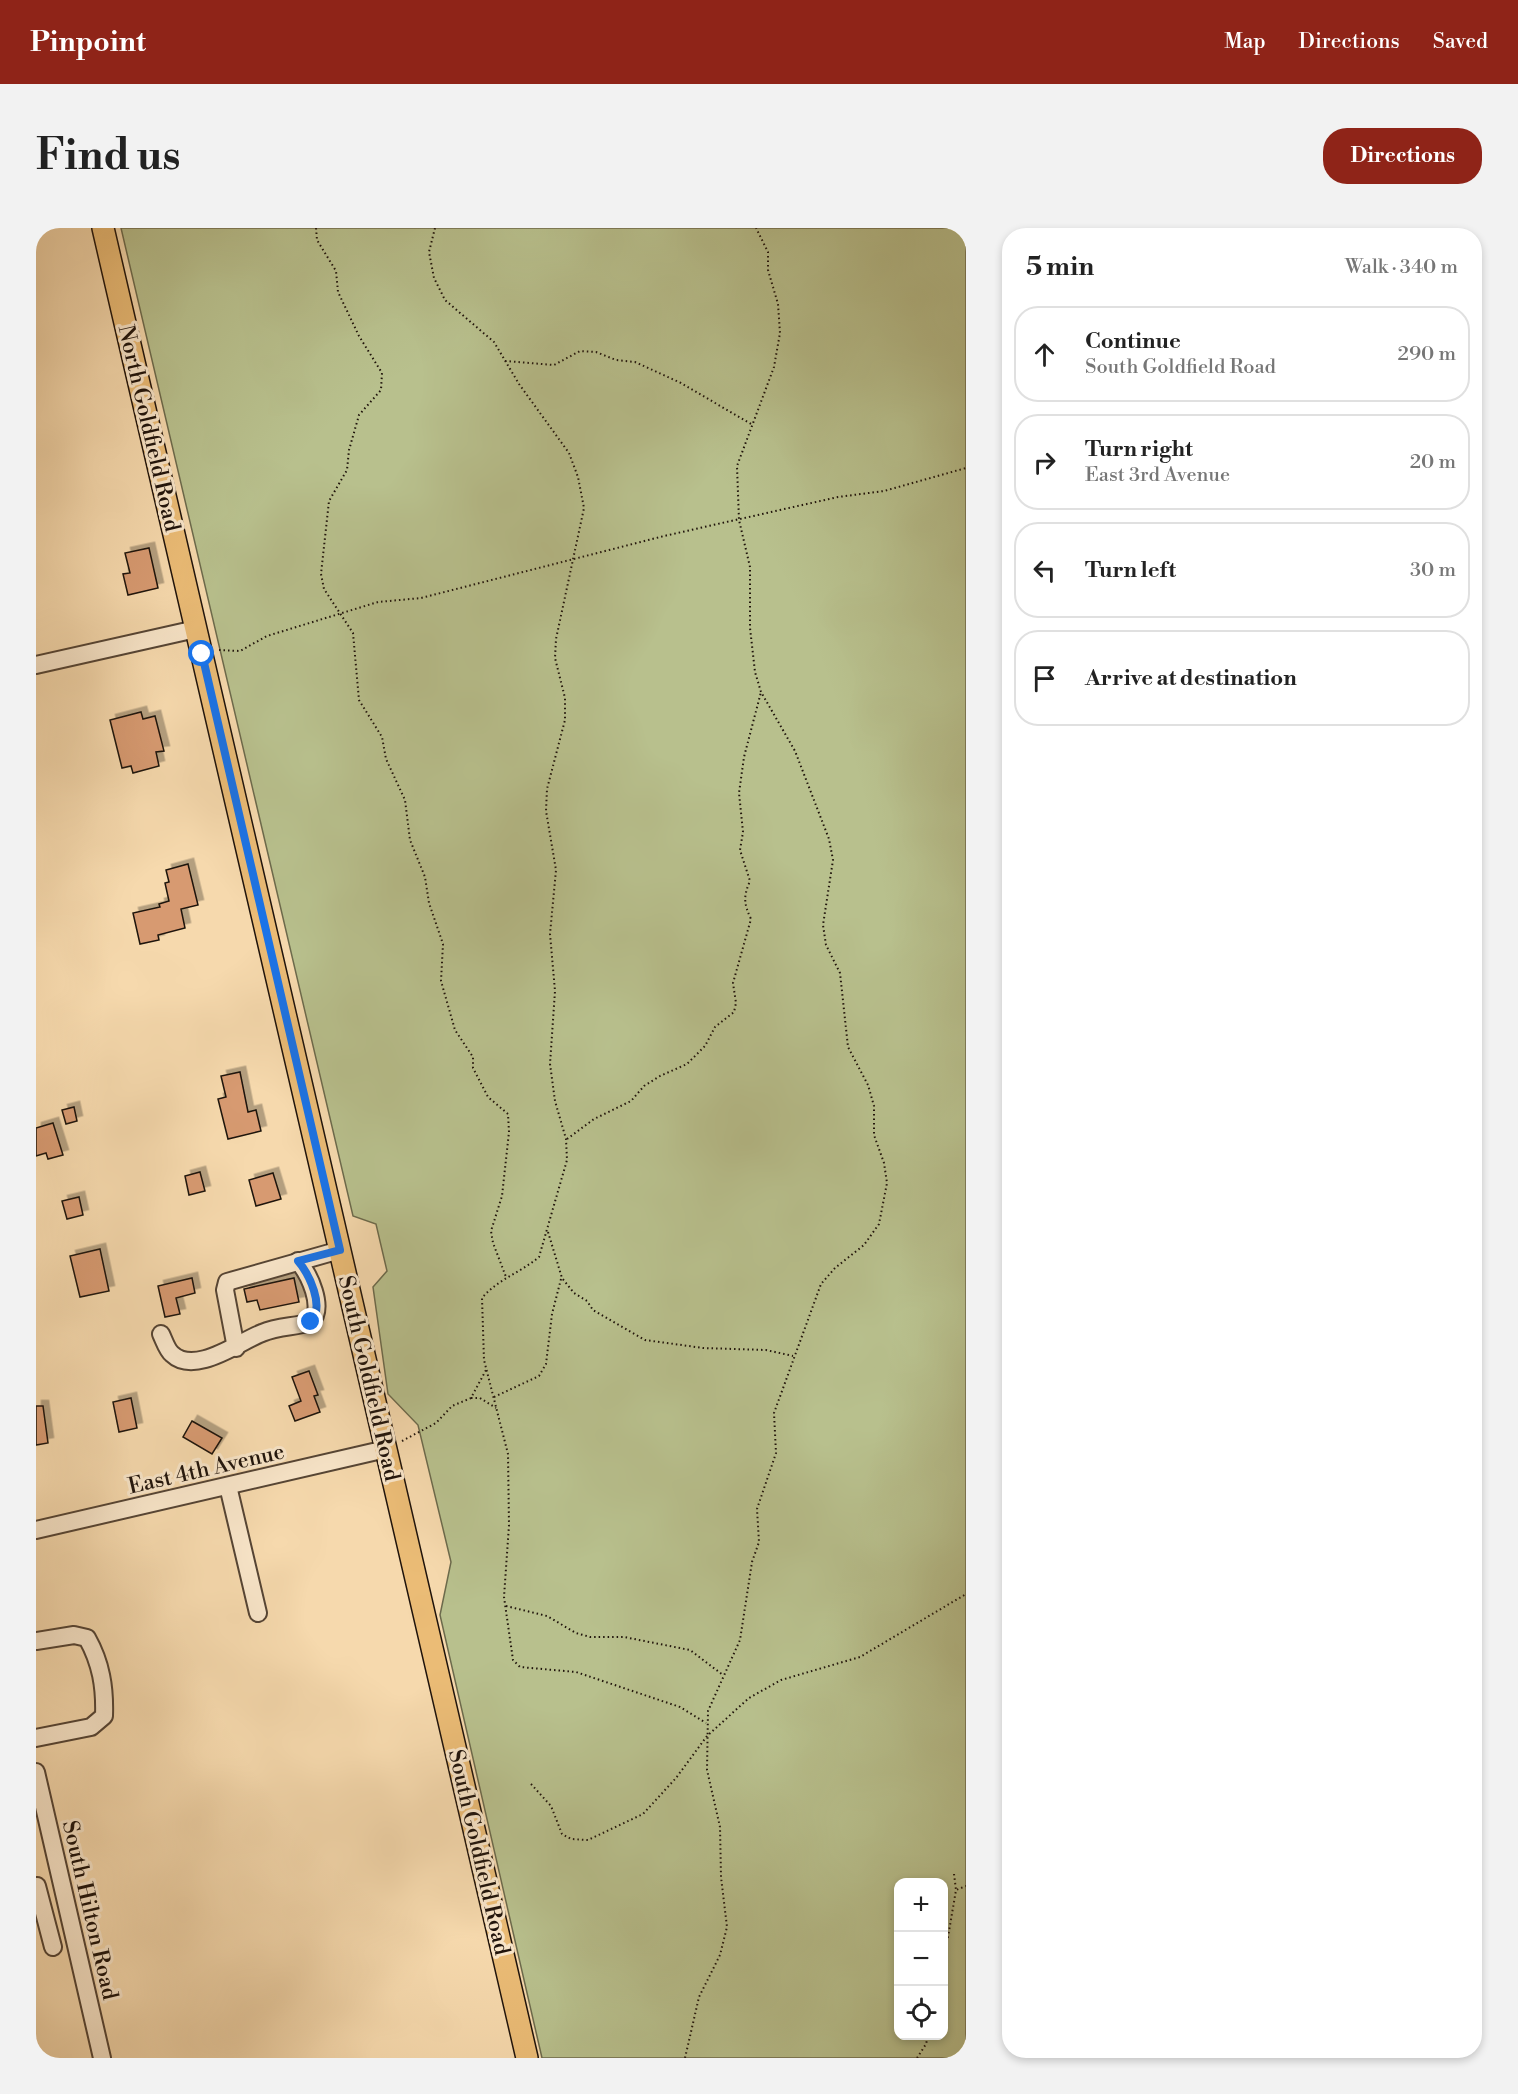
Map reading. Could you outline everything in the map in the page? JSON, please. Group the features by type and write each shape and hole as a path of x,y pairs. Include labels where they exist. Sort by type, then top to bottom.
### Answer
{"main road":[{"name":"North Goldfield Road","path":"104,228 196,629"},
{"name":"South Goldfield Road","path":"196,629 527,2058"}],"street":[{"path":"36,665 196,629"},
{"path":"236,1348 225,1290 230,1279 340,1250"},
{"path":"161,1334 171,1354 181,1360 196,1361 236,1348 272,1328 301,1325 315,1317 312,1287 298,1261"},
{"name":"East 4th Avenue","path":"36,1530 386,1449"},
{"path":"228,1486 258,1613"},
{"path":"36,1641 74,1635 87,1638 99,1658 105,1695 104,1716 91,1727 36,1738"},
{"name":"South Hilton Road","path":"36,1772 102,2058"},
{"path":"53,1947 37,1886 61,1880"},
{"path":"36,1951 75,1942"}],"path":[{"path":"316,228 317,240 336,271 338,292 359,336 382,373 381,390 359,415 349,450 347,470 329,501 321,574 324,589 353,633 359,700 382,737 387,759 405,800 410,840 424,877 429,903 443,944 441,981 455,1030 472,1057 473,1068 488,1096 508,1114 509,1132 502,1196 491,1231 493,1243 506,1277"},
{"path":"435,228 429,252 434,278 446,300 494,342 570,453 584,507 556,639 555,658 565,698 565,720 547,789 546,811 556,870 550,934 555,991 550,1064 555,1101 566,1139 567,1160 539,1257 527,1268 492,1286 482,1298 486,1368 508,1454 506,1606 513,1660 520,1667 576,1672 680,1707 706,1723"},
{"path":"686,2058 699,1997 720,1955 728,1927 721,1877 720,1827 707,1770 706,1723 708,1711 740,1640 752,1562 759,1542 757,1509 776,1454 774,1413 821,1284 835,1268 864,1245 879,1224 887,1183 884,1163 874,1135 874,1106 868,1085 848,1047 840,973 826,945 823,925 833,860 830,838 795,751 761,692 755,672 750,628 750,567 740,520 736,466 774,367 780,333 778,304 768,270 768,252 756,228"},
{"path":"505,361 554,365 580,351 596,352 616,360 635,362 681,382 752,424"},
{"path":"202,654 221,650 240,651 267,636 378,602 421,598 574,559 838,497 884,490 966,468"},
{"path":"566,1139 594,1119 616,1111 631,1101 644,1086 660,1076 687,1064 705,1046 715,1027 734,1012 736,1003 733,983 751,919 744,904 744,894 750,881 740,850 743,832 739,793 744,757 761,692"},
{"path":"548,1232 562,1278 593,1310 645,1340 703,1348 766,1350 793,1356"},
{"path":"494,1397 539,1376 546,1365 552,1314 562,1278"},
{"path":"471,1398 486,1368"},
{"path":"386,1449 429,1427 452,1406 471,1398 480,1398 498,1409"},
{"path":"531,1784 551,1806 561,1834 571,1839 588,1840 644,1814 676,1778 707,1736 749,1698 781,1680 860,1657 966,1594"},
{"path":"506,1606 547,1616 576,1633 590,1637 624,1637 690,1650 724,1676"},
{"path":"948,1937 956,1890 954,1874"},
{"path":"956,1890 966,1886"},
{"path":"917,2058 927,2040"}],"green space":[{"path":"121,228 966,228 966,2058 542,2058 440,1615 451,1562 418,1425 388,1394 373,1287 387,1271 376,1224 353,1216"}],"building":[{"path":"149,548 158,588 128,595 123,574 130,573 125,553"},
{"path":"141,712 143,719 155,716 164,751 156,752 159,766 133,773 131,766 122,768 110,720"},
{"path":"188,864 198,905 181,909 185,928 158,935 159,940 140,944 133,913 160,907 159,904 169,901 165,883 169,882 166,870"},
{"path":"240,1072 248,1112 256,1110 261,1131 228,1139 218,1099 226,1097 221,1076"},
{"path":"74,1107 77,1121 66,1124 62,1110"},
{"path":"53,1123 63,1155 48,1159 46,1153 36,1156 36,1128"},
{"path":"200,1172 205,1191 189,1195 185,1176"},
{"path":"273,1173 281,1199 256,1206 249,1180"},
{"path":"79,1197 83,1215 67,1219 62,1201"},
{"path":"100,1249 109,1291 80,1297 70,1256"},
{"path":"192,1278 195,1293 176,1298 180,1314 165,1317 158,1286"},
{"path":"294,1278 299,1302 260,1310 257,1300 247,1302 244,1289"},
{"path":"309,1371 318,1395 314,1396 320,1412 295,1421 289,1406 301,1401 292,1377"},
{"path":"131,1398 137,1428 119,1432 113,1402"},
{"path":"36,1406 43,1406 48,1443 36,1445"},
{"path":"192,1421 222,1438 212,1454 183,1437"}],"route":[{"path":"202,654 340,1250 298,1261 308,1275 312,1287 316,1310 311,1322"}]}
